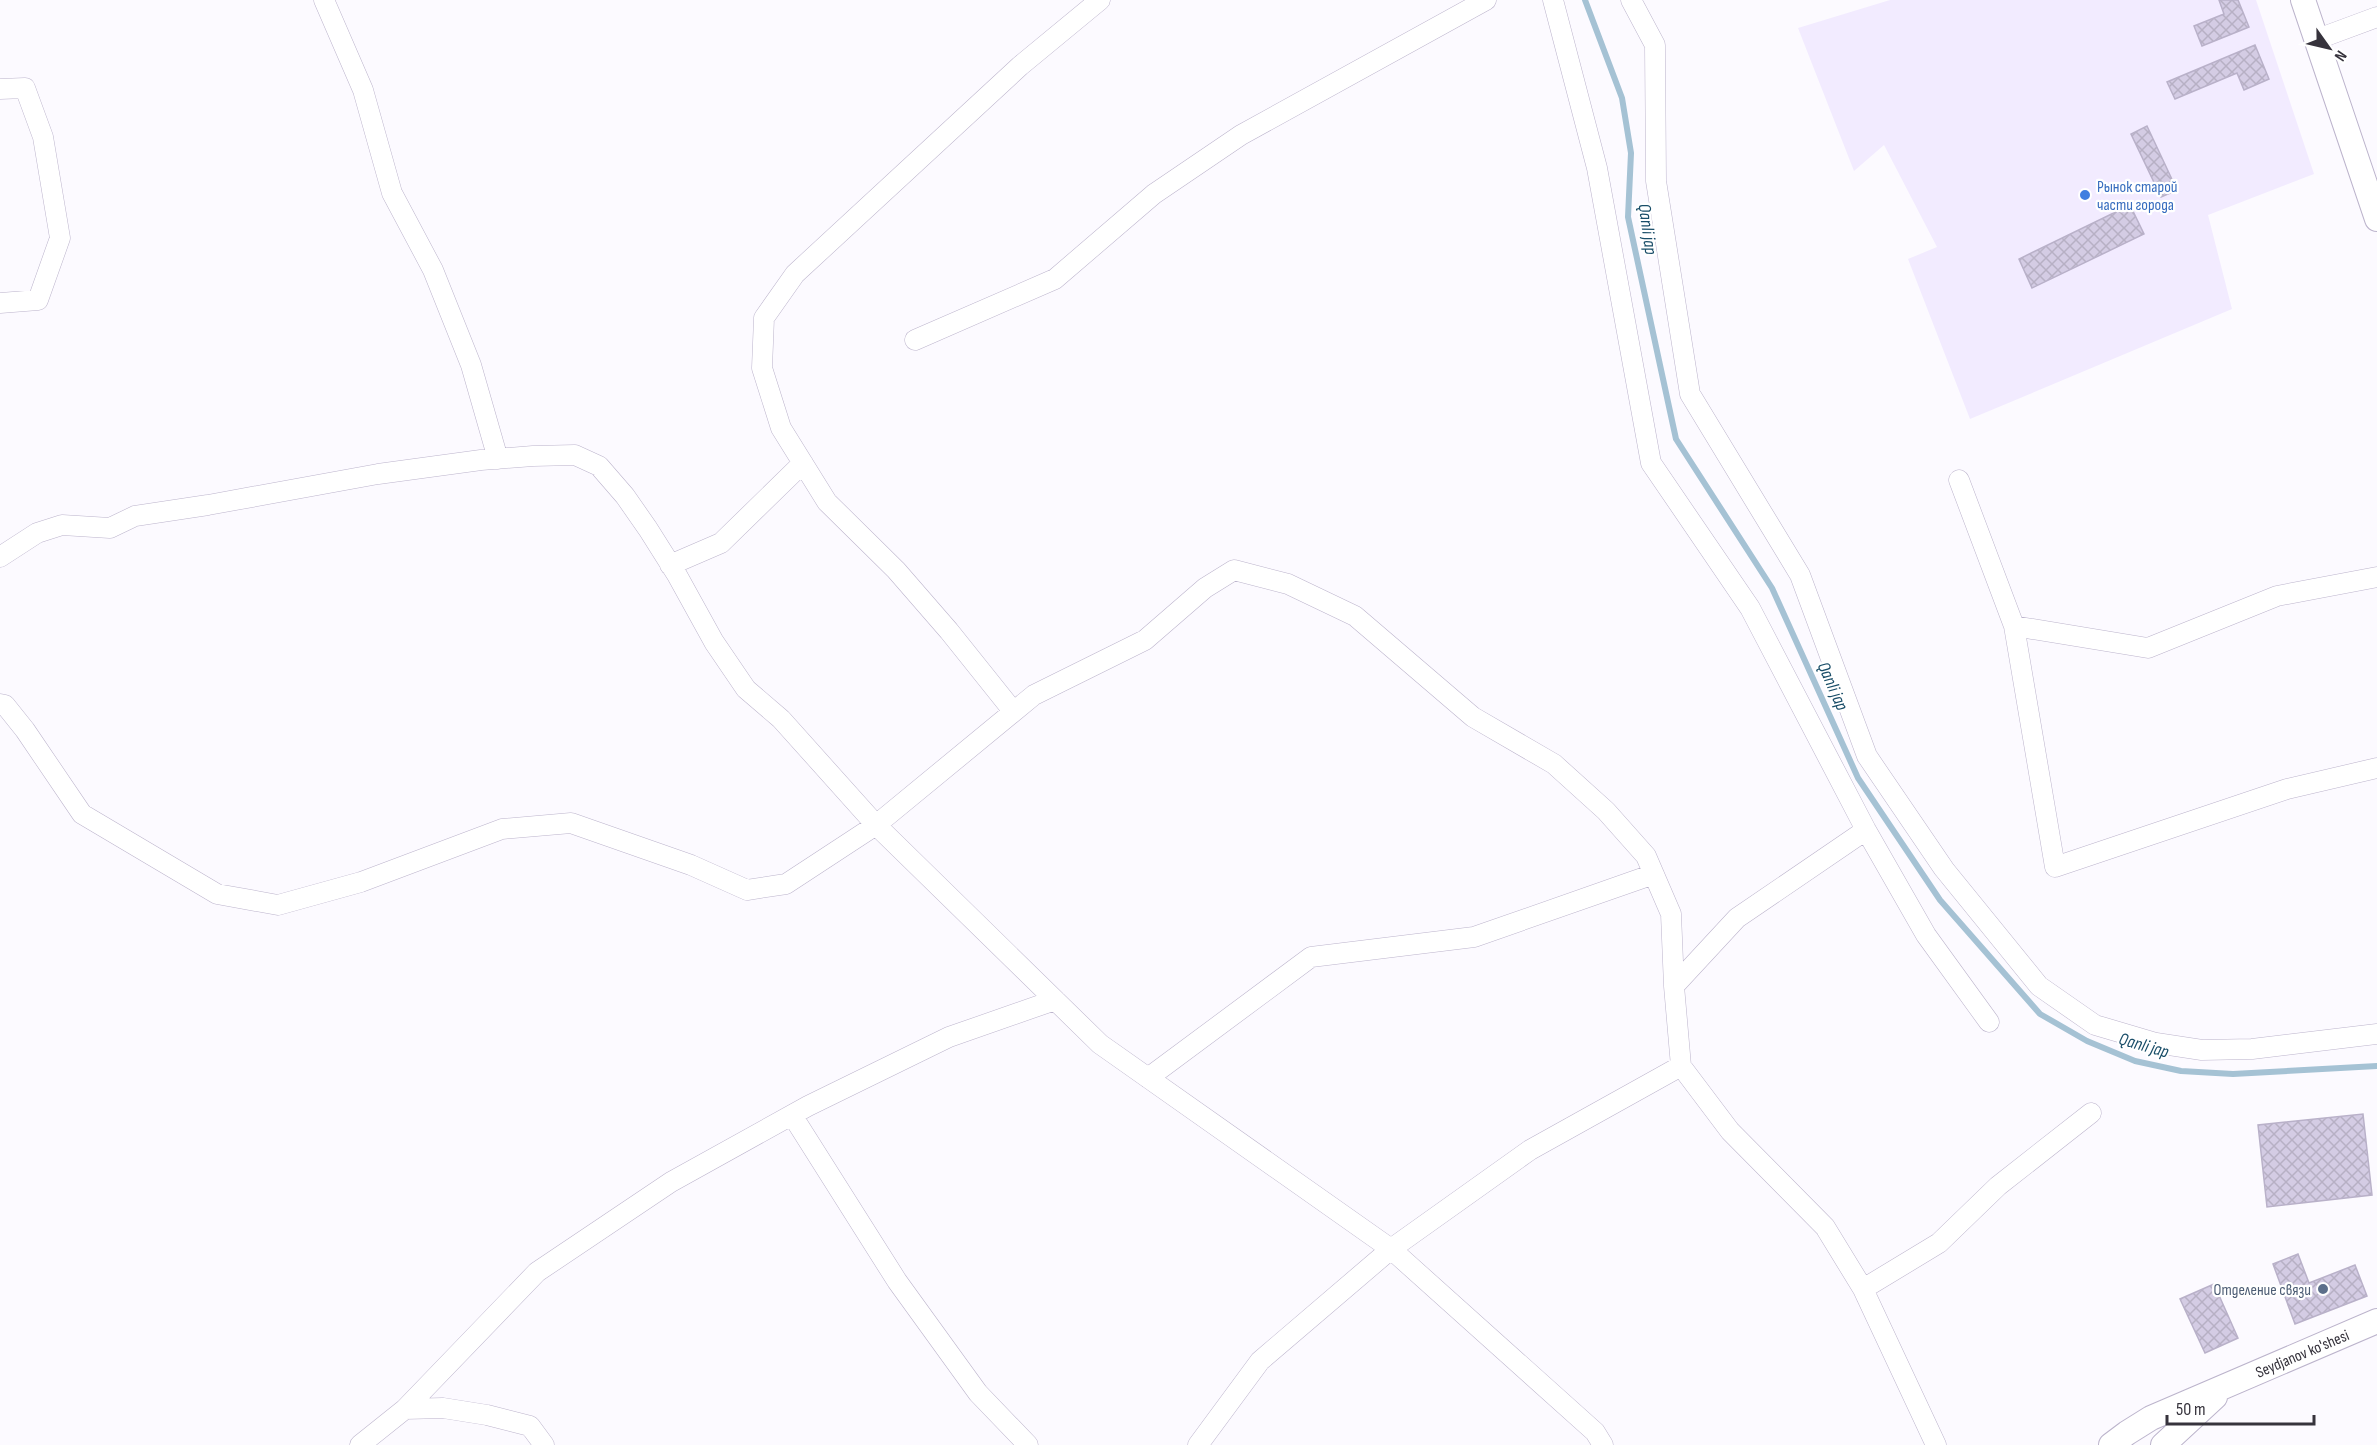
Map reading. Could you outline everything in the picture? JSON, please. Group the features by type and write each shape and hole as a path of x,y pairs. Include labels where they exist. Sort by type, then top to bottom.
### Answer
{"main road":[{"path":"2303,0 2377,219"},
{"name":"Seydjanov ko'shesi","path":"2111,1445 2151,1419 2377,1321"},
{"path":"2163,1445 2228,1385"}],"street":[{"path":"324,0 363,90 392,193 433,270 471,365 498,459"},
{"path":"1013,711 949,631 896,570 827,502 781,428 762,368 764,318 795,274 1020,66 1100,0"},
{"path":"915,340 1055,279 1154,194 1241,135 1486,0"},
{"path":"1553,0 1596,168 1651,463 1750,608 1866,830 1926,935 1989,1022"},
{"path":"1631,0 1655,45 1656,181 1690,394 1800,575 1867,756 1944,869 2039,986 2095,1025 2157,1043 2202,1050 2252,1049 2377,1034"},
{"path":"2315,40 2377,17"},
{"path":"0,89 25,88 43,137 60,238 38,300 0,303"},
{"path":"0,557 37,533 62,525 110,528 135,516 378,474 498,459 574,455 599,466 625,496 670,565 714,642 746,689 781,719 876,825 1100,1044 1391,1249 1595,1432 1603,1445"},
{"path":"670,565 721,543 803,463"},
{"path":"1959,480 2014,626 2055,867 2287,789 2377,768"},
{"path":"0,704 5,705 25,730 82,814 217,894 278,905 362,882 502,829 571,823 691,865 747,890 786,884 876,825 1034,695 1145,640 1205,588 1234,570 1288,584 1355,616 1473,717 1554,764 1606,811 1646,855 1671,915 1681,1066 1730,1131 1825,1227 1863,1289 1936,1445"},
{"path":"2014,626 2148,648 2277,597 2377,578"},
{"path":"1674,986 1737,918 1866,830"},
{"path":"1148,1078 1311,957 1474,937 1654,874"},
{"path":"360,1445 405,1409 537,1272 671,1182 792,1115 949,1037 1055,1000"},
{"path":"1198,1445 1260,1361 1391,1249 1530,1150 1681,1066"},
{"path":"1863,1289 1939,1243 1998,1186 2091,1113"},
{"path":"792,1115 897,1281 978,1393 1028,1445"},
{"path":"405,1409 443,1408 487,1415 530,1426 544,1445"}],"shaded area":[{"name":"Рынок старой части города","path":"1890,0 2256,0 2314,174 2208,215 2232,309 1970,419 1908,259 1937,247 1884,145 1854,171 1798,28"}],"building":[{"path":"2219,0 2238,0 2249,27 2202,46 2194,26 2224,14"},
{"path":"2255,45 2269,79 2244,90 2237,73 2175,99 2167,82"},
{"path":"2147,126 2177,190 2161,197 2131,134"},
{"path":"2130,205 2144,234 2032,288 2019,259"},
{"path":"2363,1114 2372,1195 2267,1207 2258,1125"},
{"name":"Отделение связи","path":"2298,1254 2309,1283 2355,1265 2367,1296 2295,1324 2273,1264"},
{"path":"2214,1284 2238,1338 2205,1353 2180,1299"}],"waterway":[{"name":"Qanli jap","path":"1585,0 1622,98 1631,153 1628,217 1676,439 1772,588 1858,778 1940,900 2040,1014 2087,1041 2135,1061 2181,1071 2233,1074 2377,1066"}],"place":[{"name":"Рынок старой части города","path":"2085,195"},
{"name":"Отделение связи","path":"2323,1289"}]}
